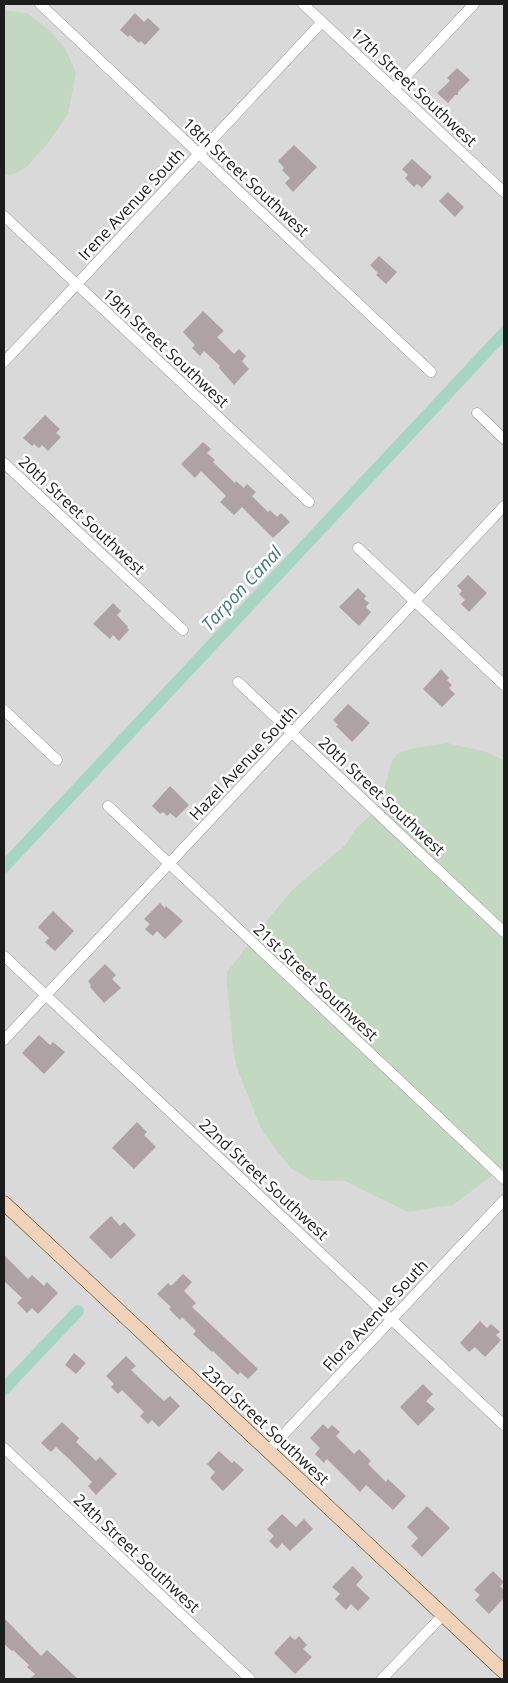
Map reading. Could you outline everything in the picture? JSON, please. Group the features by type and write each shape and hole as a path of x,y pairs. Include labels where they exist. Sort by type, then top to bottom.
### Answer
{"street":[{"name":"18th Street Southwest","path":"40,4 431,372"},
{"name":"17th Street Southwest","path":"303,4 504,192"},
{"path":"394,89 474,4"},
{"name":"Irene Avenue South","path":"4,362 322,22"},
{"name":"19th Street Southwest","path":"4,216 309,502"},
{"path":"477,413 504,439"},
{"name":"20th Street Southwest","path":"4,463 183,630"},
{"name":"Hazel Avenue South","path":"4,1040 504,506"},
{"path":"358,548 504,685"},
{"name":"20th Street Southwest","path":"238,682 504,932"},
{"path":"4,710 57,760"},
{"name":"21st Street Southwest","path":"108,806 504,1179"},
{"name":"22nd Street Southwest","path":"4,956 504,1425"},
{"name":"Flora Avenue South","path":"268,1451 504,1200"},
{"name":"23rd Street Southwest","path":"4,1203 504,1672"},
{"name":"24th Street Southwest","path":"4,1448 250,1679"},
{"path":"382,1679 443,1614"}],"shaded area":[{"path":"4,4 504,4 504,760 487,752 391,762 380,806 356,828 345,845 292,890 227,972 227,987 233,1050 237,1069 262,1131 290,1168 310,1180 345,1180 393,1204 453,1205 504,1167 504,1662 4,1193 4,176 15,174 27,167 48,143 68,114 27,13 4,10"},
{"path":"4,1212 438,1620 502,1679 4,1679"}],"green space":[{"path":"4,10 27,13 49,30 65,48 76,73 68,114 48,143 27,167 15,174 4,176"},
{"path":"447,743 487,752 504,760 504,1167 453,1205 408,1212 345,1181 310,1180 290,1168 262,1131 237,1069 233,1050 227,972 292,890 345,845 356,828 380,806 391,762 398,753 410,749"}],"building":[{"path":"135,13 144,22 148,18 160,29 145,45 141,41 139,43 130,35 128,37 120,30"},
{"path":"457,68 470,80 458,92 458,95 455,95 448,103 437,93 450,81 447,78"},
{"path":"294,145 317,167 293,192 285,183 290,178 282,170 284,168 278,161"},
{"path":"412,159 432,177 422,188 417,184 414,187 405,178 408,175 402,169"},
{"path":"448,192 464,207 455,217 439,201"},
{"path":"379,256 397,272 386,284 376,275 378,273 370,265"},
{"path":"203,311 224,331 217,337 234,354 239,349 246,356 242,361 249,369 234,385 219,368 220,366 204,351 200,356 192,348 195,345 183,332"},
{"path":"45,415 60,429 56,433 61,437 48,451 42,445 39,448 34,444 32,446 23,438"},
{"path":"203,442 211,449 207,453 215,460 213,462 235,483 236,481 244,488 247,484 256,492 252,496 268,512 270,510 277,517 281,513 290,522 273,538 242,507 234,515 220,502 226,496 201,471 195,478 181,464"},
{"path":"468,575 487,593 469,612 461,604 465,600 459,594 462,591 457,586"},
{"path":"358,588 366,596 364,599 369,603 366,607 371,612 359,626 339,607"},
{"path":"113,603 121,611 117,615 129,630 119,641 113,635 110,639 93,624"},
{"path":"441,669 449,678 447,680 452,685 449,688 455,694 442,707 423,689"},
{"path":"348,704 370,723 352,742 336,726 338,725 333,720"},
{"path":"170,786 189,805 176,818 170,813 167,816 163,812 160,814 152,806"},
{"path":"160,903 183,921 165,939 157,931 153,936 145,929 150,924 144,919"},
{"path":"53,911 74,931 55,951 45,942 49,938 38,927"},
{"path":"105,964 116,975 112,979 121,988 104,1003 90,987 91,985 88,981"},
{"path":"39,1035 50,1045 53,1042 65,1052 44,1074 22,1053"},
{"path":"137,1122 147,1132 144,1135 156,1147 134,1169 112,1148"},
{"path":"111,1216 120,1226 124,1222 136,1235 111,1259 89,1237"},
{"path":"4,1255 28,1279 32,1275 44,1286 47,1282 58,1293 38,1314 32,1308 27,1313 17,1303 22,1298 4,1281"},
{"path":"183,1274 192,1282 184,1291 196,1303 192,1307 258,1369 248,1379 240,1372 238,1375 212,1352 193,1334 196,1331 182,1317 180,1320 169,1309 171,1307 157,1294 168,1283 171,1286"},
{"path":"480,1321 487,1328 491,1324 500,1332 496,1335 501,1340 485,1357 475,1347 469,1352 460,1343"},
{"path":"74,1353 86,1363 76,1374 65,1365"},
{"path":"126,1356 136,1366 131,1370 154,1392 164,1401 170,1396 180,1406 159,1427 152,1420 148,1424 140,1416 144,1412 122,1390 118,1394 111,1387 114,1384 106,1376"},
{"path":"423,1384 433,1394 426,1401 435,1409 418,1426 400,1407"},
{"path":"62,1422 79,1438 76,1442 96,1461 100,1457 117,1474 96,1495 88,1486 92,1482 69,1459 56,1447 51,1452 41,1443"},
{"path":"323,1424 328,1429 332,1425 340,1432 336,1436 354,1454 359,1449 371,1461 368,1464 386,1482 388,1479 406,1496 393,1510 366,1485 360,1492 327,1459 324,1463 315,1454 320,1448 310,1438"},
{"path":"219,1451 232,1463 234,1461 244,1470 223,1491 210,1478 215,1472 207,1464"},
{"path":"427,1506 450,1528 422,1557 411,1546 418,1538 407,1527"},
{"path":"282,1514 296,1527 304,1519 313,1529 290,1551 282,1543 277,1549 269,1541 274,1536 267,1529"},
{"path":"353,1566 363,1577 356,1585 370,1598 358,1611 351,1604 346,1610 335,1599 340,1594 332,1587"},
{"path":"493,1571 504,1582 500,1586 504,1590 504,1598 489,1614 475,1600 480,1595 474,1590"},
{"path":"4,1618 41,1656 47,1650 78,1679 30,1679 35,1674 27,1667 29,1665 4,1644"},
{"path":"290,1636 295,1640 299,1636 307,1645 303,1649 312,1657 295,1674 274,1653"}],"waterway":[{"name":"Tarpon Canal","path":"4,867 504,333"},
{"path":"4,1389 78,1311"}]}
